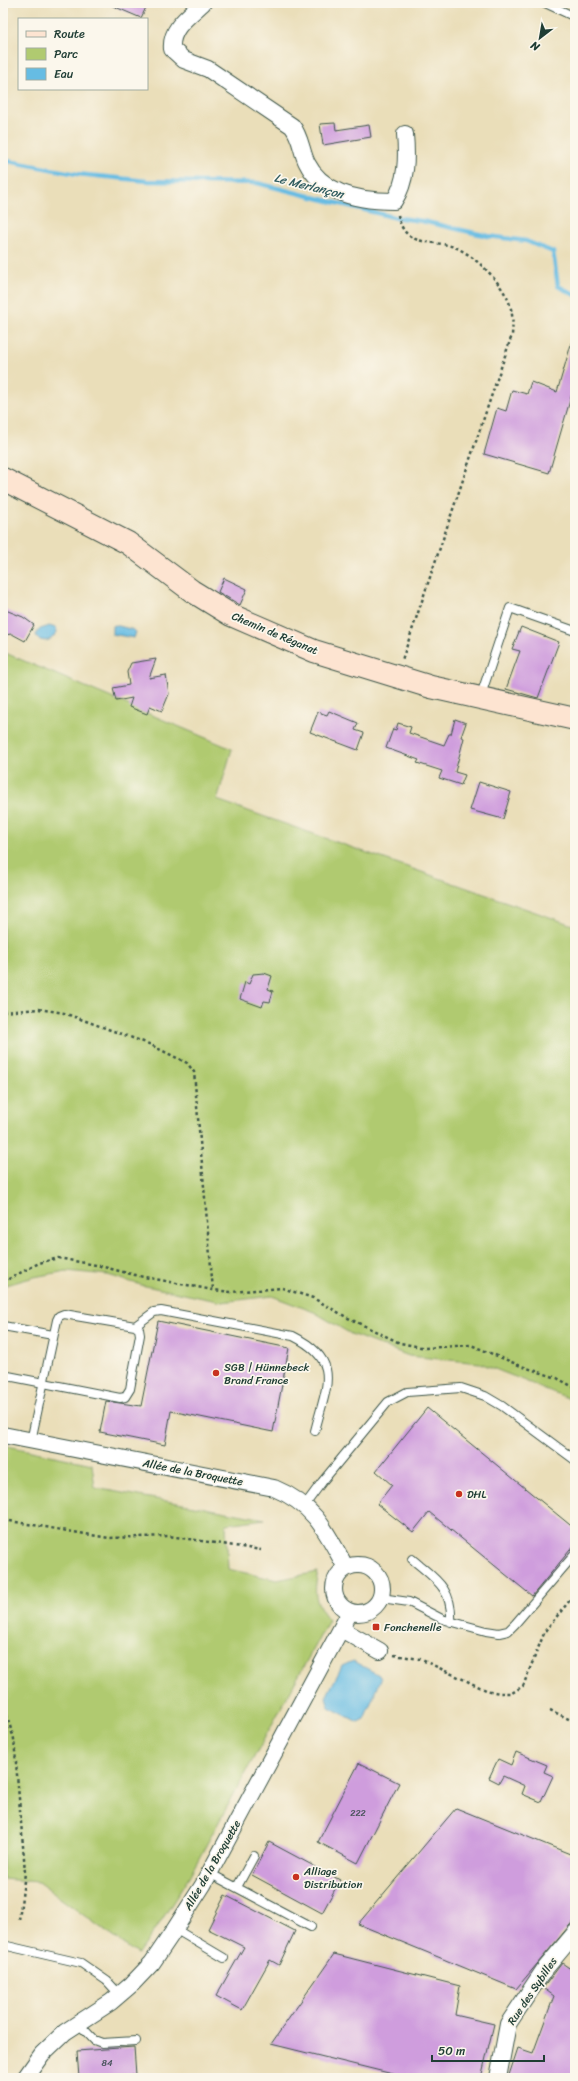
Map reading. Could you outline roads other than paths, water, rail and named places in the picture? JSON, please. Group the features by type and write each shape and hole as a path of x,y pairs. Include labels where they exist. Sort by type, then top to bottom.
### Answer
{"street":[{"path":"203,3 176,29 171,42 172,50 184,60 208,70 292,126 299,138 312,172 330,188 357,198 394,201 401,190 404,176 406,152 405,134"},
{"name":"Chemin de Réganat","path":"3,479 128,543 192,591 231,615 314,651 430,687 575,719"},
{"name":"Allée de la Broquette","path":"3,1435 274,1488 293,1496 305,1505 321,1524 346,1568"},
{"path":"363,1565 371,1568 381,1581 381,1598 378,1604 365,1613 350,1612 338,1602 334,1588 340,1573 346,1568 363,1565"},
{"name":"Allée de la Broquette","path":"25,2078 42,2054 65,2032 120,1995 152,1963 175,1929 209,1873 350,1612"},
{"path":"341,1629 380,1651"},
{"name":"Rue des Sybilles","path":"498,2078 508,2024 544,1970 575,1933"}],"lane":[{"path":"545,3 575,17"},
{"path":"480,698 510,608 575,631"},
{"path":"135,1326 154,1312 161,1311 293,1336 310,1344 322,1357 327,1369 328,1382 315,1430"},
{"path":"3,1375 43,1383 120,1398 125,1396 130,1389 140,1335 139,1329 135,1326 64,1314 59,1316 53,1335 43,1383 31,1441"},
{"path":"3,1326 53,1335"},
{"path":"305,1505 388,1402 407,1392 461,1388 485,1396 502,1406 575,1460"},
{"path":"381,1598 409,1602 430,1614 451,1622 499,1633 508,1630 575,1554"},
{"path":"412,1559 437,1580 446,1591 452,1609 451,1622"},
{"path":"237,1888 254,1856"},
{"path":"209,1873 310,1927"},
{"path":"175,1929 224,1958"},
{"path":"3,1945 81,1963 107,1981 120,1995"},
{"path":"78,2023 94,2040 102,2043 136,2041"}],"water":[{"path":"115,625 134,630 136,632 134,638 112,634 112,626"},
{"path":"49,626 56,628 57,632 55,635 47,641 38,639 36,635 38,631"},
{"path":"353,1661 379,1675 381,1679 364,1719 358,1722 329,1707 326,1697 342,1666"}],"waterway":[{"name":"Le Merlançon","path":"3,160 77,174 147,181 257,183 393,217 422,221 488,236 526,241 553,252 558,286 575,295"}],"place":[{"name":"SGB | Hünnebeck Brand France","path":"216,1373"},
{"name":"DHL","path":"459,1494"},
{"name":"Fonchenelle","path":"376,1627"},
{"name":"Alliage Distribution","path":"296,1877"}]}
